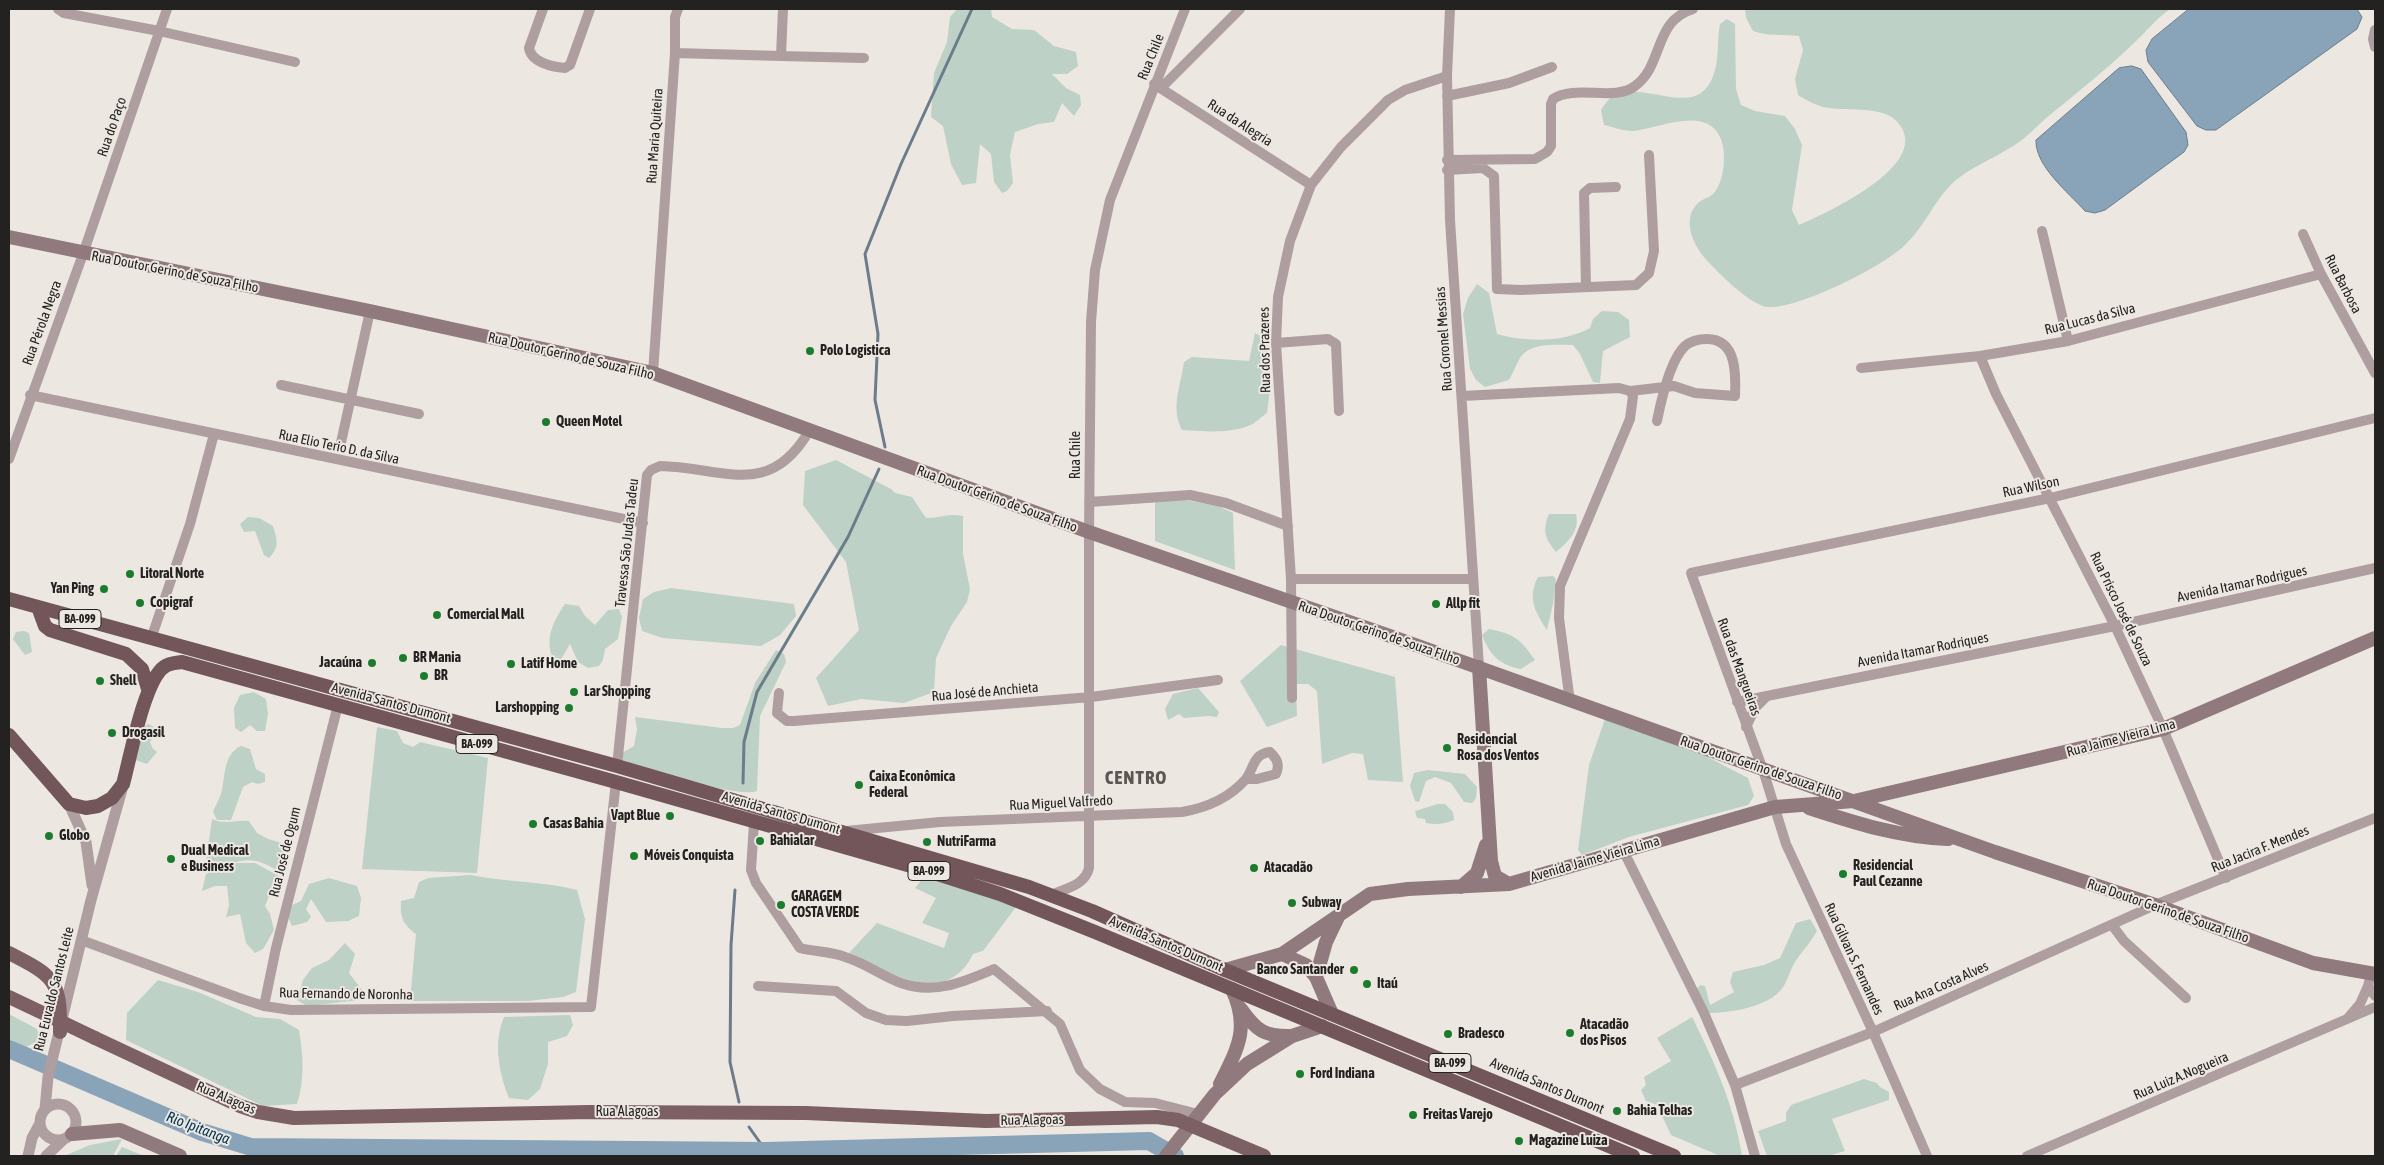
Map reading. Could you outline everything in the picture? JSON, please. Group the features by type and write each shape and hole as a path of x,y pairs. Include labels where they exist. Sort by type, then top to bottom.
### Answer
{"highway":[{"name":"Avenida Santos Dumont","path":"9,598 151,639 618,766 1051,895 1092,911 1225,970 1674,1156"},
{"path":"38,607 45,626 50,630 126,654 142,669 148,689"},
{"name":"Avenida Santos Dumont","path":"69,804 86,808 98,806 112,798 123,784 148,689 164,667 172,663 182,662 616,782 754,823 926,870 1000,894 1633,1156"},
{"path":"9,735 69,804"}],"main road":[{"name":"Rua Doutor Gerino de Souza Filho","path":"9,237 83,254 370,311 653,373 809,432 1290,603 1479,667 1570,702 1763,770 2155,905 2313,963 2372,978"},
{"name":"Rua Jaime Vieira Lima","path":"1854,801 2163,729 2375,638"},
{"path":"1479,667 1492,869 1498,879 1509,884"},
{"name":"Avenida Jaime Vieira Lima","path":"1225,970 1282,954 1339,916 1360,899 1370,894 1408,889 1509,884 1774,807 1854,801"},
{"name":"Rua Doutor Gerino de Souza Filho","path":"1802,805 1887,832 1919,838 1964,840"},
{"path":"1460,887 1477,873 1489,832"},
{"name":"Avenida Jaime Vieira Lima","path":"1316,977 1326,942 1339,916"},
{"path":"9,952 42,970 56,987 60,1002 60,1033"},
{"path":"1282,954 1306,965 1316,977 1332,1014"},
{"path":"1232,989 1240,1008 1254,1026 1266,1034 1292,1036"},
{"name":"Rua Alagoas","path":"9,998 240,1106 258,1112 294,1118 590,1112 806,1112 986,1121 1157,1117 1178,1120 1186,1131 1264,1156"},
{"path":"1215,1094 1241,1038 1240,1008"},
{"path":"1166,1156 1215,1094 1247,1064 1292,1036 1322,1026"},
{"path":"68,1137 120,1130 180,1156"}],"street":[{"name":"Rua do Paço","path":"83,254 166,9"},
{"path":"543,9 529,48 530,54 534,59 565,68 570,65 590,9"},
{"name":"Rua Maria Quiteira","path":"653,373 675,53 675,17 678,9"},
{"path":"781,56 783,9"},
{"name":"Rua Chile","path":"1051,895 1086,878 1089,868 1091,697 1089,502 1091,322 1095,270 1110,200 1158,86 1185,9"},
{"path":"1158,86 1240,9"},
{"name":"Rua Coronel Messias","path":"1450,9 1447,76 1447,165 1479,667"},
{"path":"1447,165 1505,159 1535,159 1547,152 1552,138 1551,104 1558,95 1623,91 1633,88 1642,81 1669,24 1680,13 1693,9"},
{"path":"61,11 87,13 295,62"},
{"path":"2375,30 2373,39 2375,48"},
{"path":"675,53 864,58"},
{"path":"1447,96 1509,82 1552,67"},
{"name":"Rua dos Prazeres","path":"1292,698 1291,579 1276,344 1278,297 1284,262 1296,220 1311,184 1341,147 1388,100 1405,90 1447,76"},
{"name":"Rua da Alegria","path":"1158,86 1311,184"},
{"path":"1505,159 1494,176 1497,289 1521,290 1636,285 1649,273 1654,251 1649,155"},
{"path":"1447,165 1483,168 1494,176"},
{"path":"1586,288 1584,194 1590,188 1616,187"},
{"path":"2042,231 2068,340"},
{"name":"Rua Barbosa","path":"2303,234 2322,274 2375,373"},
{"name":"Rua Pérola Negra","path":"9,459 30,395 83,254"},
{"name":"Rua Lucas da Silva","path":"1861,368 1980,356 2068,340 2322,274"},
{"path":"340,447 370,311"},
{"path":"1276,344 1328,339 1336,344 1339,411"},
{"path":"1462,396 1619,388 1630,392 1666,387 1674,386 1695,393 1735,396 1736,376 1734,361 1727,346 1714,339 1699,339 1686,345 1666,387 1657,421"},
{"name":"Rua Prisco José de Souza","path":"1980,356 1996,394 2115,626 2163,729 2226,878"},
{"path":"281,385 419,414"},
{"path":"1570,702 1559,618 1560,586 1630,420 1633,396 1630,392"},
{"name":"Rua Elio Terio D. da Silva","path":"30,395 643,523"},
{"name":"Rua Wilson","path":"1691,573 2050,498 2375,418"},
{"name":"Travessa São Judas Tadeu","path":"618,766 643,523 644,490 651,470 660,466 674,466 738,476 754,475 781,464 800,446 809,432"},
{"path":"151,639 190,524 214,434"},
{"path":"1089,502 1190,495 1226,503 1288,526"},
{"name":"Avenida Itamar Rodrigues","path":"2115,626 2375,568"},
{"name":"Rua das Mangueiras","path":"1691,573 1763,770"},
{"path":"1291,579 1474,579"},
{"name":"Avenida Itamar Rodriques","path":"1737,702 2115,626"},
{"name":"Rua José de Anchieta","path":"779,693 777,713 787,721 794,721 1091,697 1218,680"},
{"path":"1746,727 1754,708 1767,696"},
{"name":"Rua José de Ogum","path":"264,1006 276,948 338,705"},
{"name":"Rua Miguel Valfredo","path":"840,831 940,822 1182,812 1199,809 1217,802 1246,779 1250,768 1260,755 1270,752 1276,758 1278,764 1276,774 1263,778 1246,779"},
{"name":"Rua Gilvan S. Fernandes","path":"1763,770 1786,844 1873,1032 1927,1156"},
{"name":"Rua Fernando de Noronha","path":"82,940 264,1006 321,1010 591,1007 616,782"},
{"name":"Rua Euvaldo Santos Leite","path":"45,1109 47,1081 91,900 123,784"},
{"name":"Rua Euvaldo Santos Leite","path":"69,804 86,842 92,878 91,900"},
{"name":"Rua Jacira F. Mendes","path":"2155,905 2375,818"},
{"path":"754,823 751,870 756,884 800,948 843,956 901,984 916,987 953,986 994,969 1047,1011 1060,1024 1080,1070 1100,1090 1125,1102 1155,1103 1198,1114"},
{"path":"1623,850 1704,1013 1735,1085 1755,1156"},
{"name":"Rua Ana Costa Alves","path":"1735,1085 1873,1032 2155,905"},
{"path":"2112,925 2129,946 2186,998"},
{"path":"2372,978 2375,996"},
{"name":"Rua Luiz A.Nogueira","path":"2346,1020 2360,1004 2372,978"},
{"path":"758,986 836,991 866,1014 886,1020 907,1021 954,1016 1047,1011"},
{"name":"Rua Luiz A.Nogueira","path":"2027,1156 2375,1007"},
{"path":"46,1156 68,1137 76,1125 76,1115 62,1103 47,1081"},
{"path":"28,1156 32,1138 45,1109 56,1103 62,1103"},
{"path":"40,1123 48,1137 68,1137"}],"green space":[{"path":"957,9 991,9 992,17 1012,29 1034,30 1054,46 1076,52 1078,66 1067,74 1052,74 1066,88 1080,95 1081,105 1074,116 1062,103 1054,122 1038,124 1015,132 1010,155 1013,183 1007,191 1002,193 994,182 991,154 980,144 976,183 962,185 951,164 943,126 931,117 934,73 947,42 950,17"},
{"path":"1745,9 2170,9 2093,80 2022,140 1956,180 1942,195 1913,237 1895,253 1880,264 1819,294 1798,302 1767,307 1742,294 1724,278 1704,257 1696,245 1690,230 1690,216 1693,209 1700,202 1710,197 1717,189 1724,166 1724,150 1720,137 1713,127 1703,122 1680,121 1633,131 1626,130 1604,125 1601,110 1610,98 1623,93 1638,92 1684,98 1697,95 1708,87 1715,70 1720,24 1727,19 1735,24 1736,89 1741,105 1755,111 1785,116 1795,129 1802,145 1792,210 1799,225 1848,201 1867,189 1884,176 1897,162 1904,147 1904,133 1897,121 1890,116 1876,111 1826,107 1798,95 1795,79 1803,50 1799,36 1770,35 1753,31 1746,18"},
{"path":"1477,284 1489,293 1497,334 1520,339 1556,339 1590,328 1593,319 1602,311 1618,312 1629,320 1630,337 1603,351 1600,383 1593,382 1580,354 1573,345 1552,345 1530,349 1520,358 1509,380 1485,387 1476,380 1470,369 1463,314 1468,298"},
{"path":"1255,333 1264,338 1267,354 1264,366 1271,382 1267,413 1253,424 1240,429 1215,431 1182,430 1177,413 1177,396 1184,362 1192,357 1249,361"},
{"path":"836,460 891,489 895,493 912,497 926,518 952,515 963,516 963,554 970,589 967,602 951,626 936,658 934,692 904,703 861,699 828,706 816,678 859,630 846,562 803,505 805,471"},
{"path":"1180,499 1218,506 1233,513 1235,570 1155,541 1155,502"},
{"path":"1549,514 1576,514 1575,531 1569,540 1556,552 1549,543 1545,530"},
{"path":"248,517 259,518 273,526 277,543 275,550 269,558 264,555 255,531 244,532 240,524"},
{"path":"1553,576 1556,579 1547,630 1536,611 1533,592 1538,577"},
{"path":"671,588 794,604 796,616 780,635 761,646 663,638 642,631 639,618 643,599 654,592"},
{"path":"565,604 579,606 585,616 595,625 608,610 619,609 622,617 618,639 605,649 603,660 599,666 588,668 578,662 570,644 560,661 553,658 550,651 550,637 554,623"},
{"path":"1489,629 1516,638 1535,660 1521,669 1501,662 1488,648 1482,635"},
{"path":"24,631 29,633 32,652 25,655 13,639 16,632"},
{"path":"1281,645 1395,677 1403,782 1368,780 1363,754 1352,753 1322,764 1317,691 1308,684 1296,684 1297,716 1267,727 1240,681"},
{"path":"776,650 784,654 786,662 760,716 757,791 732,791 712,787 623,760 622,753 634,746 637,729 635,717 722,728 733,728 740,725 755,683"},
{"path":"1198,688 1219,712 1217,717 1184,718 1179,714 1168,720 1165,709 1173,694"},
{"path":"254,692 266,699 268,714 265,731 257,731 250,725 241,732 235,728 234,708 240,695"},
{"path":"1605,719 1696,751 1748,778 1754,796 1748,805 1629,837 1582,855 1578,850 1589,765"},
{"path":"148,724 154,727 155,734 150,742 153,749 157,752 147,764 135,760 141,730"},
{"path":"377,727 397,731 403,743 413,747 420,742 488,758 477,873 362,869"},
{"path":"241,746 250,749 256,769 265,774 265,782 258,784 252,782 243,787 231,820 217,820 213,812 221,794 226,767 231,755"},
{"path":"1428,770 1465,774 1477,787 1476,798 1472,803 1464,802 1451,783 1435,777 1426,781 1419,802 1415,801 1410,786 1414,773"},
{"path":"1438,804 1445,804 1453,812 1454,820 1433,824 1426,823 1425,819 1417,818 1415,811"},
{"path":"212,819 226,822 249,821 257,833 268,839 289,845 284,876 263,863 246,860 205,870"},
{"path":"233,863 255,863 279,876 283,885 280,894 269,896 265,906 270,914 274,930 263,949 255,953 246,943 240,914 226,917 229,905 227,886 215,886 202,891 206,874"},
{"path":"470,875 577,890 585,919 576,992 563,997 528,1001 410,1001 416,934 403,920 401,901 414,898 419,882 428,878"},
{"path":"924,877 982,892 1016,907 983,951 973,954 962,971 948,980 932,983 916,982 898,977 849,953 877,923 944,948 949,933 922,923 936,898 915,888"},
{"path":"329,878 357,886 361,898 359,916 348,921 326,922 311,899 306,909 311,917 307,922 292,926 288,917 292,905 301,901 309,884"},
{"path":"1810,919 1817,931 1795,963 1783,987 1775,996 1747,1008 1709,1013 1697,989 1700,985 1705,986 1710,1005 1734,992 1730,982 1733,972 1764,965 1780,958 1796,923"},
{"path":"345,943 355,954 349,973 362,990 360,1000 307,1006 297,1000 303,980 312,968 329,960"},
{"path":"158,980 198,992 256,1017 280,1019 299,1030 302,1067 300,1095 297,1104 263,1106 126,1040 127,1013"},
{"path":"9,1014 37,1029 40,1040 26,1047 9,1039"},
{"path":"570,1015 573,1025 567,1036 548,1042 548,1064 540,1089 528,1100 509,1098 502,1078 498,1047 504,1017"},
{"path":"1692,1017 1723,1085 1734,1119 1742,1156 1720,1156 1671,1135 1657,1105 1646,1101 1641,1090 1646,1085 1644,1077 1671,1061 1657,1038"},
{"path":"1864,1079 1877,1083 1889,1092 1889,1100 1832,1119 1845,1151 1828,1156 1767,1156 1758,1131 1786,1121 1786,1113 1791,1105"},
{"path":"122,1139 113,1156 64,1156 90,1145"},
{"path":"122,1147 144,1156 116,1156"}],"water":[{"path":"2189,9 2357,9 2362,17 2357,29 2216,130 2206,130 2197,126 2148,62 2146,50 2152,39"},
{"path":"2132,66 2141,69 2186,132 2188,145 2184,152 2105,210 2095,213 2085,211 2047,169 2037,150 2036,140 2119,68"}],"waterway":[{"path":"885,447 875,400 878,334 865,254 901,164 972,9"},
{"path":"743,783 744,742 757,692 848,537 879,469"},
{"path":"735,890 731,945 730,1062 739,1102"},
{"name":"Rio Ipitanga","path":"9,1049 202,1132 251,1147 766,1151 1149,1141 1175,1156"},
{"path":"749,1127 766,1151"}],"place":[{"name":"Polo Logistica","path":"810,351"},
{"name":"Queen Motel","path":"546,422"},
{"name":"Litoral Norte","path":"130,574"},
{"name":"Yan Ping","path":"104,589"},
{"name":"Copigraf","path":"140,603"},
{"name":"Allp fit","path":"1436,604"},
{"name":"Comercial Mall","path":"437,615"},
{"name":"BR Mania","path":"403,658"},
{"name":"Jacaúna","path":"372,663"},
{"name":"Latif Home","path":"511,664"},
{"name":"BR","path":"424,676"},
{"name":"Shell","path":"100,681"},
{"name":"Lar Shopping","path":"574,692"},
{"name":"Larshopping","path":"569,708"},
{"name":"Drogasil","path":"112,733"},
{"name":"Residencial Rosa dos Ventos","path":"1447,748"},
{"name":"Caixa Econômica Federal","path":"859,785"},
{"name":"Vapt Blue","path":"670,816"},
{"name":"Casas Bahia","path":"533,824"},
{"name":"Globo","path":"49,836"},
{"name":"Bahialar","path":"760,841"},
{"name":"NutriFarma","path":"927,842"},
{"name":"Móveis Conquista","path":"634,856"},
{"name":"Dual Medical e Business","path":"171,859"},
{"name":"Atacadão","path":"1254,868"},
{"name":"Residencial Paul Cezanne","path":"1843,874"},
{"name":"Subway","path":"1292,903"},
{"name":"GARAGEM COSTA VERDE","path":"781,905"},
{"name":"Banco Santander","path":"1354,970"},
{"name":"Itaú","path":"1367,984"},
{"name":"Atacadão dos Pisos","path":"1570,1033"},
{"name":"Bradesco","path":"1448,1034"},
{"name":"Ford Indiana","path":"1300,1074"},
{"name":"Bahia Telhas","path":"1617,1111"},
{"name":"Freitas Varejo","path":"1413,1115"},
{"name":"Magazine Luiza","path":"1519,1141"}],"district":[{"name":"CENTRO","path":"1136,778"}]}
